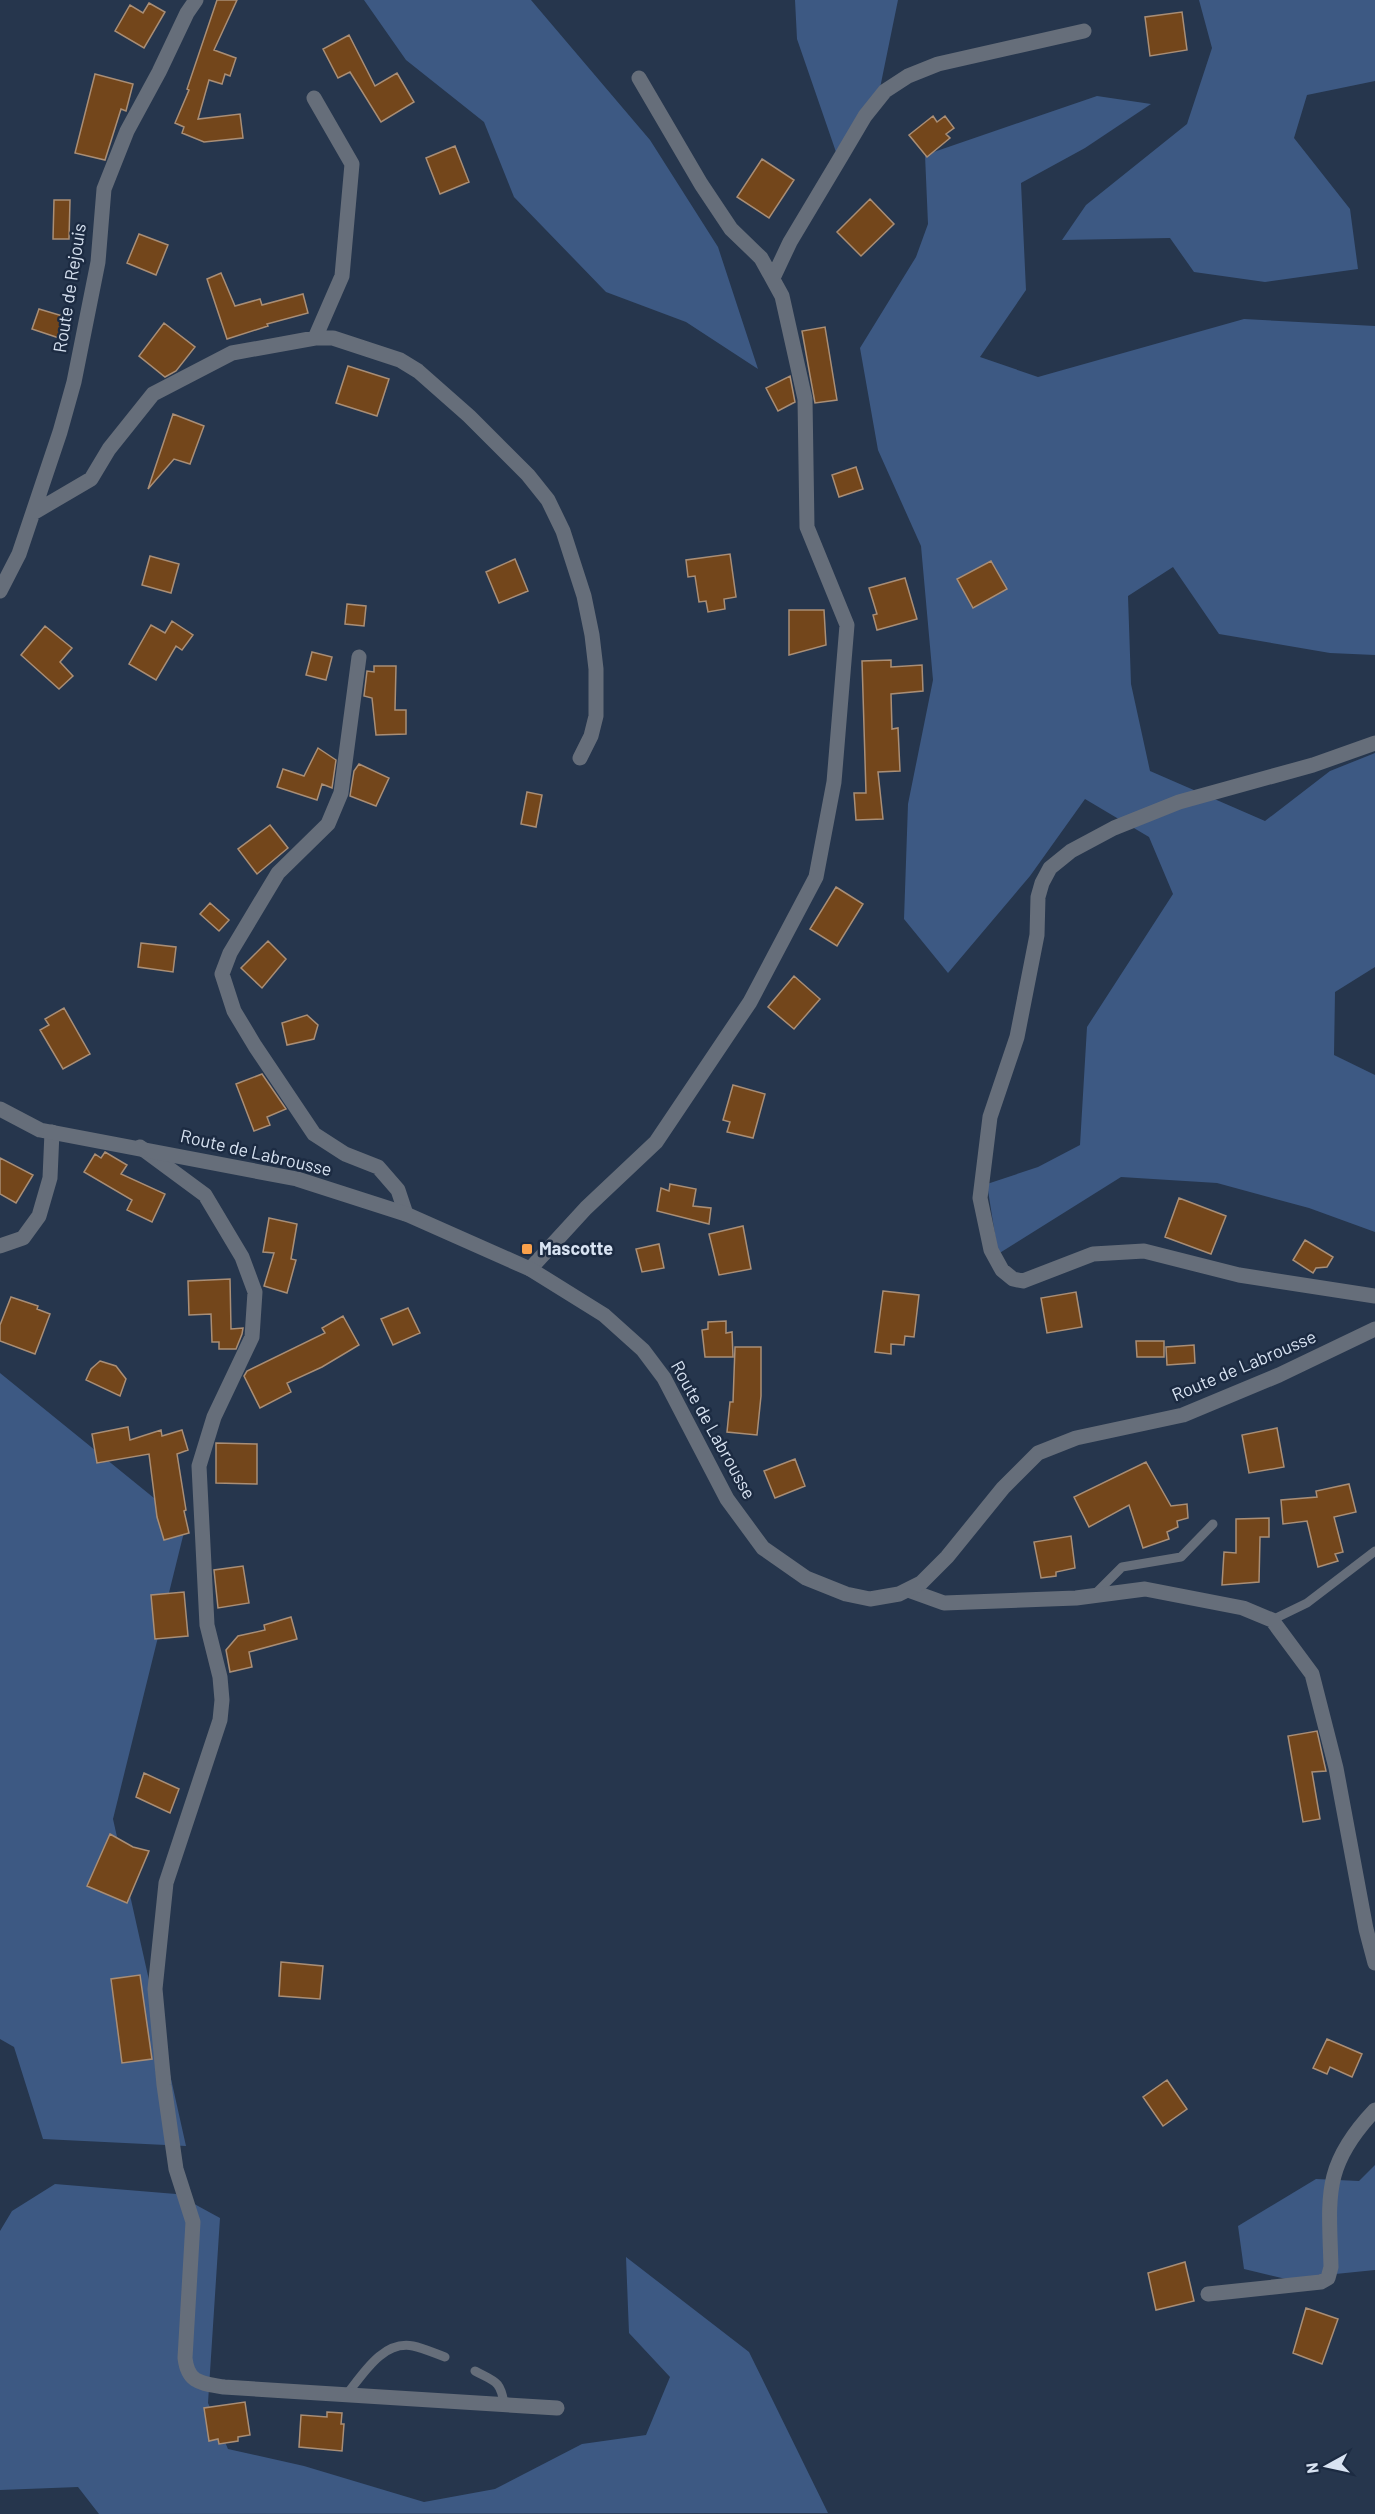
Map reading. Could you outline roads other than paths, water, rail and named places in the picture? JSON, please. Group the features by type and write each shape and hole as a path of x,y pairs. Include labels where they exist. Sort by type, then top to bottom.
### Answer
{"street":[{"name":"Route de Rejouis","path":"0,591 20,554 74,382 98,262 104,189 127,131 187,13 196,0"},
{"path":"773,278 790,242 865,116 885,91 908,76 938,64 1084,32"},
{"path":"530,1269 586,1208 656,1142 750,1002 816,877 834,782 847,625 807,527 805,399 782,296 761,258 725,220 701,184 639,78"},
{"path":"314,98 351,164 342,276 315,338"},
{"path":"33,513 91,479 109,449 153,394 232,353 315,338 333,338 400,360 418,371 469,416 528,474 548,500 576,568 592,635 597,689 596,716 591,736 580,758"},
{"path":"359,657 341,793 328,824 278,873 230,953 222,974 234,1011 314,1134 345,1154 378,1167 398,1190 406,1214"},
{"path":"1375,743 1313,765 1179,802 1114,828 1071,851 1050,868 1038,897 1037,935 1017,1037 990,1117 980,1198 991,1250 1002,1270 1013,1279 1023,1281 1093,1254 1144,1251 1239,1275 1375,1296"},
{"name":"Route de Labrousse","path":"0,1109 40,1130 297,1179 406,1214 530,1269 604,1315 643,1350 664,1378 727,1499 764,1548 806,1578 846,1594 870,1599 899,1594 921,1583 946,1557 1003,1488 1038,1453 1076,1438 1183,1415 1279,1375 1375,1329"},
{"path":"0,1246 23,1238 39,1215 50,1178 52,1132"},
{"path":"140,1148 205,1196 242,1257 255,1292 252,1337 214,1417 198,1466 207,1625 220,1677 222,1700 220,1720 166,1883 155,1989 164,2085 176,2169 193,2222 185,2358 187,2370 197,2382 224,2386 557,2408"},
{"path":"908,1590 944,1603 1094,1596 1145,1589 1243,1608 1272,1620 1312,1674 1336,1768 1366,1929 1375,1963"},
{"path":"1208,2294 1321,2282 1328,2278 1331,2267 1330,2188 1340,2157 1355,2131 1375,2110"}],"lane":[{"path":"1094,1596 1122,1567 1181,1557 1213,1524"},
{"path":"1272,1620 1307,1603 1375,1551"},
{"path":"346,2394 385,2351 396,2346 412,2346 445,2356"},
{"path":"475,2371 496,2382 501,2388 504,2403"}],"place":[{"name":"Mascotte","path":"527,1249"}]}
